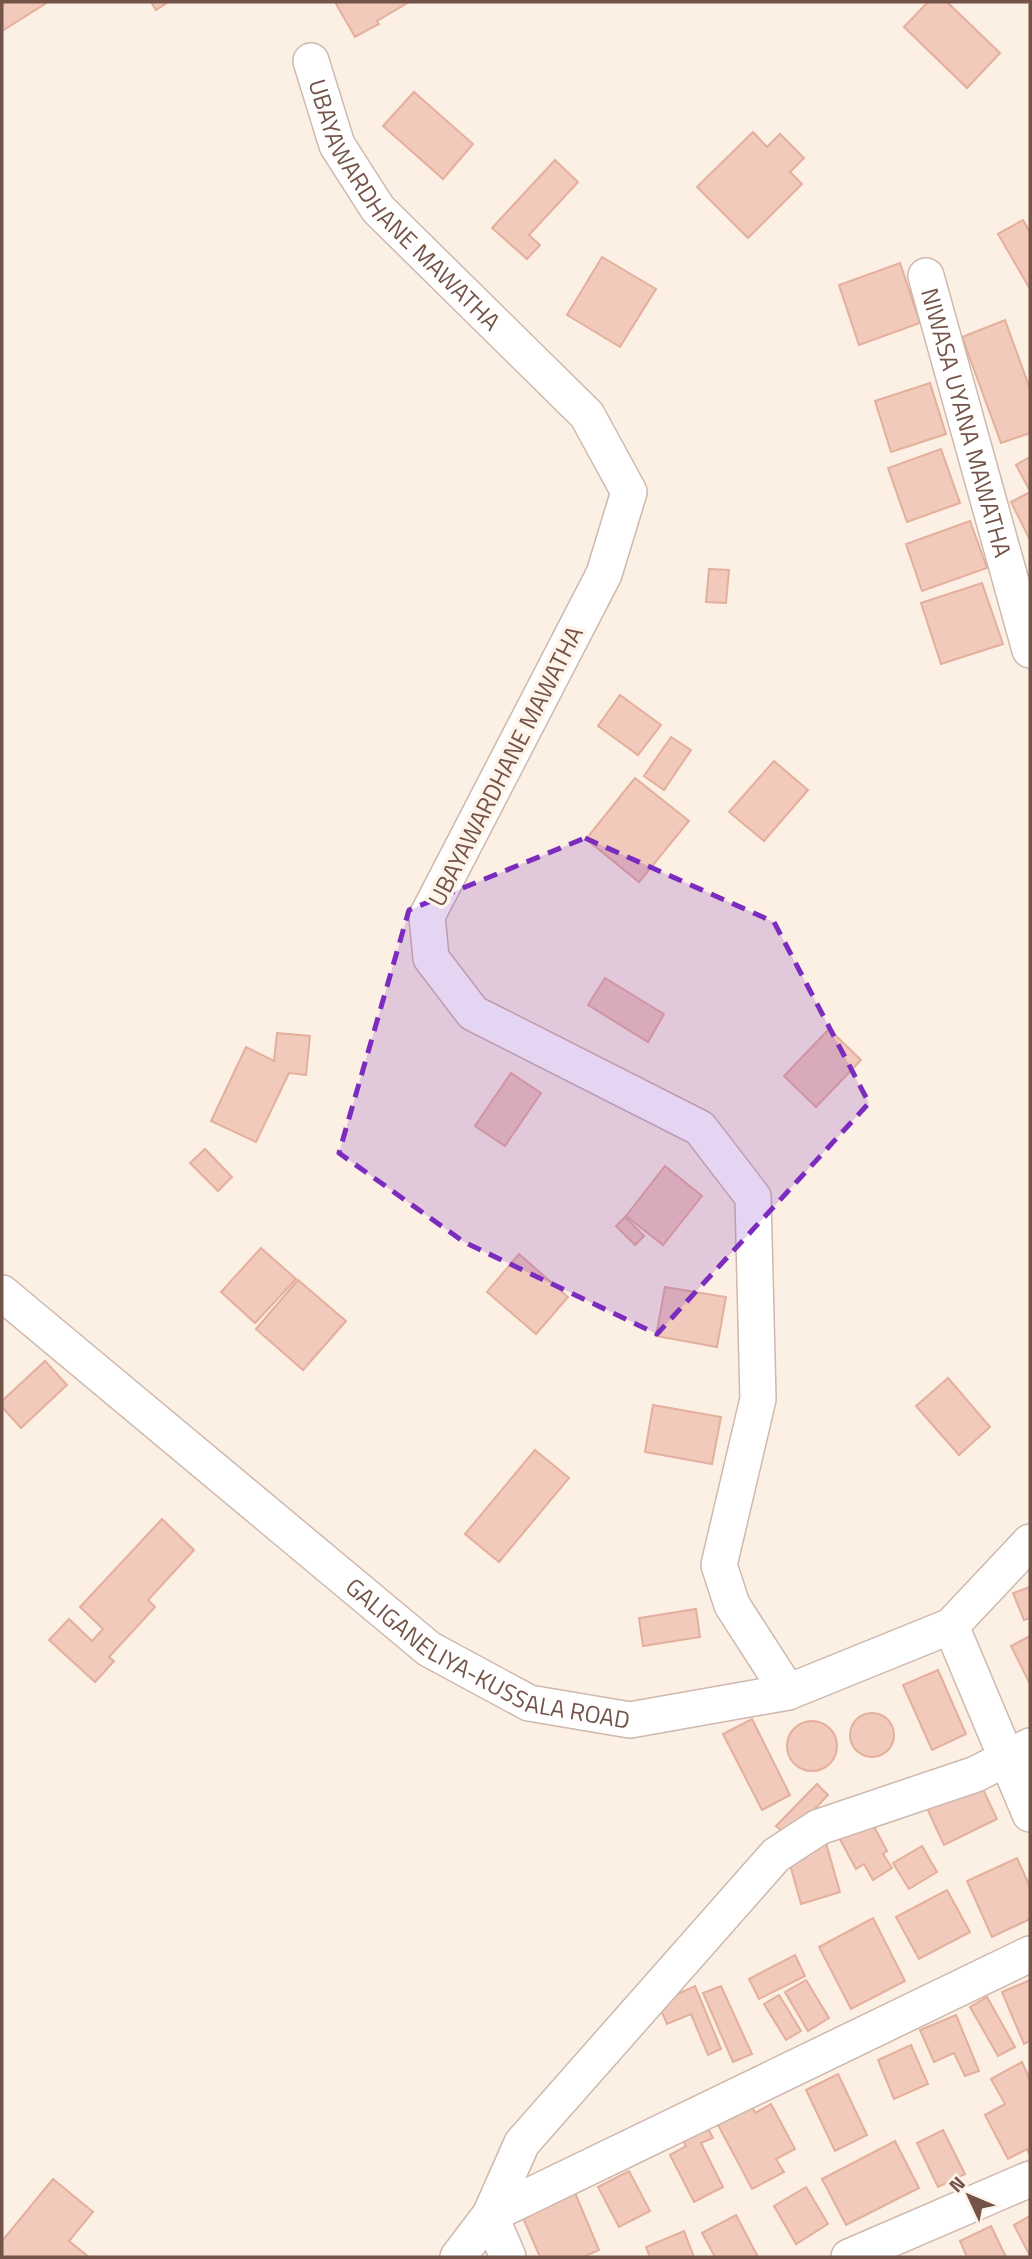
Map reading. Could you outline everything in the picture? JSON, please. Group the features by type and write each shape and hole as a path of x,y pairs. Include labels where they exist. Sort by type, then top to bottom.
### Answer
{"street":[{"name":"UBAYAWARDHANE MAWATHA","path":"311,61 337,145 378,209 587,415 629,492 604,574 427,916 431,958 473,1013 700,1128 753,1197 758,1399 719,1565 732,1605 788,1692"},
{"name":"NIWASA UYANA MAWATHA","path":"926,276 1030,650"},
{"name":"GALIGANELIYA-KUSSALA ROAD","path":"2,1293 429,1649 529,1703 630,1720 788,1692 951,1626 1030,1542"},
{"path":"951,1626 1019,1752 1030,1814"},
{"path":"458,2257 490,2215 522,2143 776,1855 819,1827 976,1774 1019,1752"},
{"path":"490,2215 1030,1954"},
{"path":"849,2257 1030,2179"},
{"path":"490,2215 508,2257"}],"highlighted area":[{"path":"585,838 774,922 869,1103 657,1334 464,1242 339,1153 409,910"}],"building":[{"path":"2,2 48,2 2,31"},
{"path":"151,2 168,2 156,10"},
{"path":"335,2 409,2 377,21 379,24 355,37"},
{"path":"928,2 947,2 1000,53 967,88 904,27"},
{"path":"414,92 473,144 443,179 383,126"},
{"path":"753,132 767,147 780,134 804,158 790,172 802,184 748,238 697,187"},
{"path":"555,160 578,182 529,235 540,245 527,259 492,228"},
{"path":"1023,220 1030,232 1030,289 998,234"},
{"path":"602,257 656,289 620,347 567,315"},
{"path":"900,263 920,323 859,345 839,285"},
{"path":"1005,320 1030,389 1030,433 1001,443 962,337"},
{"path":"930,383 946,434 891,452 875,401"},
{"path":"941,449 960,503 907,522 888,468"},
{"path":"1030,457 1030,491 1016,465"},
{"path":"1030,492 1030,540 1011,502"},
{"path":"970,521 987,568 922,591 906,544"},
{"path":"709,569 729,570 726,603 706,602"},
{"path":"982,583 1003,644 941,664 921,603"},
{"path":"620,695 661,725 638,755 598,726"},
{"path":"671,737 691,750 664,790 644,776"},
{"path":"774,761 808,790 764,841 729,812"},
{"path":"635,778 689,821 639,882 586,839"},
{"path":"605,978 664,1014 648,1042 588,1005"},
{"path":"829,1029 861,1060 816,1107 784,1076"},
{"path":"277,1033 310,1036 306,1075 289,1073 256,1142 211,1121 246,1047 274,1061"},
{"path":"511,1073 541,1093 505,1146 475,1126"},
{"path":"205,1149 232,1177 218,1191 190,1163"},
{"path":"665,1166 702,1196 663,1245 626,1216"},
{"path":"625,1217 644,1236 635,1245 616,1226"},
{"path":"261,1248 296,1279 255,1323 221,1292"},
{"path":"519,1254 568,1297 536,1334 487,1292"},
{"path":"298,1280 346,1321 303,1370 256,1329"},
{"path":"665,1287 726,1297 717,1347 656,1336"},
{"path":"45,1361 67,1385 21,1428 2,1407 2,1401"},
{"path":"948,1378 990,1427 959,1455 916,1406"},
{"path":"653,1405 721,1417 712,1464 645,1452"},
{"path":"535,1450 569,1478 499,1562 465,1534"},
{"path":"162,1519 194,1550 148,1600 155,1607 109,1657 114,1661 95,1682 49,1640 69,1619 92,1641 103,1629 80,1607"},
{"path":"1030,1587 1030,1618 1024,1620 1013,1593"},
{"path":"696,1609 700,1637 643,1646 639,1618"},
{"path":"1030,1636 1030,1684 1011,1646"},
{"path":"938,1670 966,1734 932,1750 903,1685"},
{"path":"872,1713 887,1720 894,1735 887,1750 872,1757 857,1750 850,1735 857,1720"},
{"path":"752,1719 790,1795 762,1810 723,1734"},
{"path":"802,1722 822,1722 836,1736 836,1756 822,1770 802,1770 788,1756 788,1736"},
{"path":"817,1784 828,1795 788,1837 776,1826"},
{"path":"981,1785 997,1819 944,1845 925,1804"},
{"path":"869,1817 887,1851 883,1854 892,1868 873,1880 864,1864 856,1869 837,1834"},
{"path":"826,1843 840,1892 801,1904 787,1854"},
{"path":"922,1846 937,1872 909,1889 893,1863"},
{"path":"1017,1858 1030,1887 1030,1919 992,1937 967,1881"},
{"path":"947,1890 970,1932 919,1959 896,1917"},
{"path":"873,1918 905,1981 851,2009 819,1947"},
{"path":"795,1955 805,1976 759,1999 749,1979"},
{"path":"806,1980 829,2018 808,2031 785,1992"},
{"path":"1030,1980 1030,2041 1024,2044 1002,1992"},
{"path":"695,1986 721,2049 708,2055 691,2014 667,2024 658,2003"},
{"path":"721,1986 752,2054 733,2062 703,1993"},
{"path":"779,1995 801,2031 786,2040 764,2004"},
{"path":"987,1997 1015,2047 998,2056 970,2007"},
{"path":"956,2015 979,2071 965,2076 954,2053 934,2062 920,2030"},
{"path":"911,2045 928,2084 894,2099 878,2060"},
{"path":"1022,2062 1030,2080 1030,2155 1027,2149 1008,2159 985,2115 1005,2104 991,2079"},
{"path":"838,2074 867,2135 835,2151 806,2090"},
{"path":"771,2104 795,2149 776,2159 784,2172 752,2189 718,2125 752,2106 755,2113"},
{"path":"704,2120 713,2138 701,2143 723,2187 694,2202 670,2155 686,2146 678,2132"},
{"path":"943,2130 965,2174 938,2187 917,2143"},
{"path":"895,2141 919,2188 846,2225 822,2179"},
{"path":"629,2171 650,2211 619,2227 598,2187"},
{"path":"53,2179 93,2212 69,2241 89,2257 2,2257 2,2241"},
{"path":"806,2187 828,2224 796,2244 774,2206"},
{"path":"573,2188 599,2250 583,2257 540,2257 520,2211"},
{"path":"736,2215 758,2257 715,2257 702,2233"},
{"path":"1030,2216 1030,2256 1014,2225"},
{"path":"991,2226 1006,2257 967,2257 960,2241"},
{"path":"684,2231 694,2257 650,2257 646,2247"}]}
